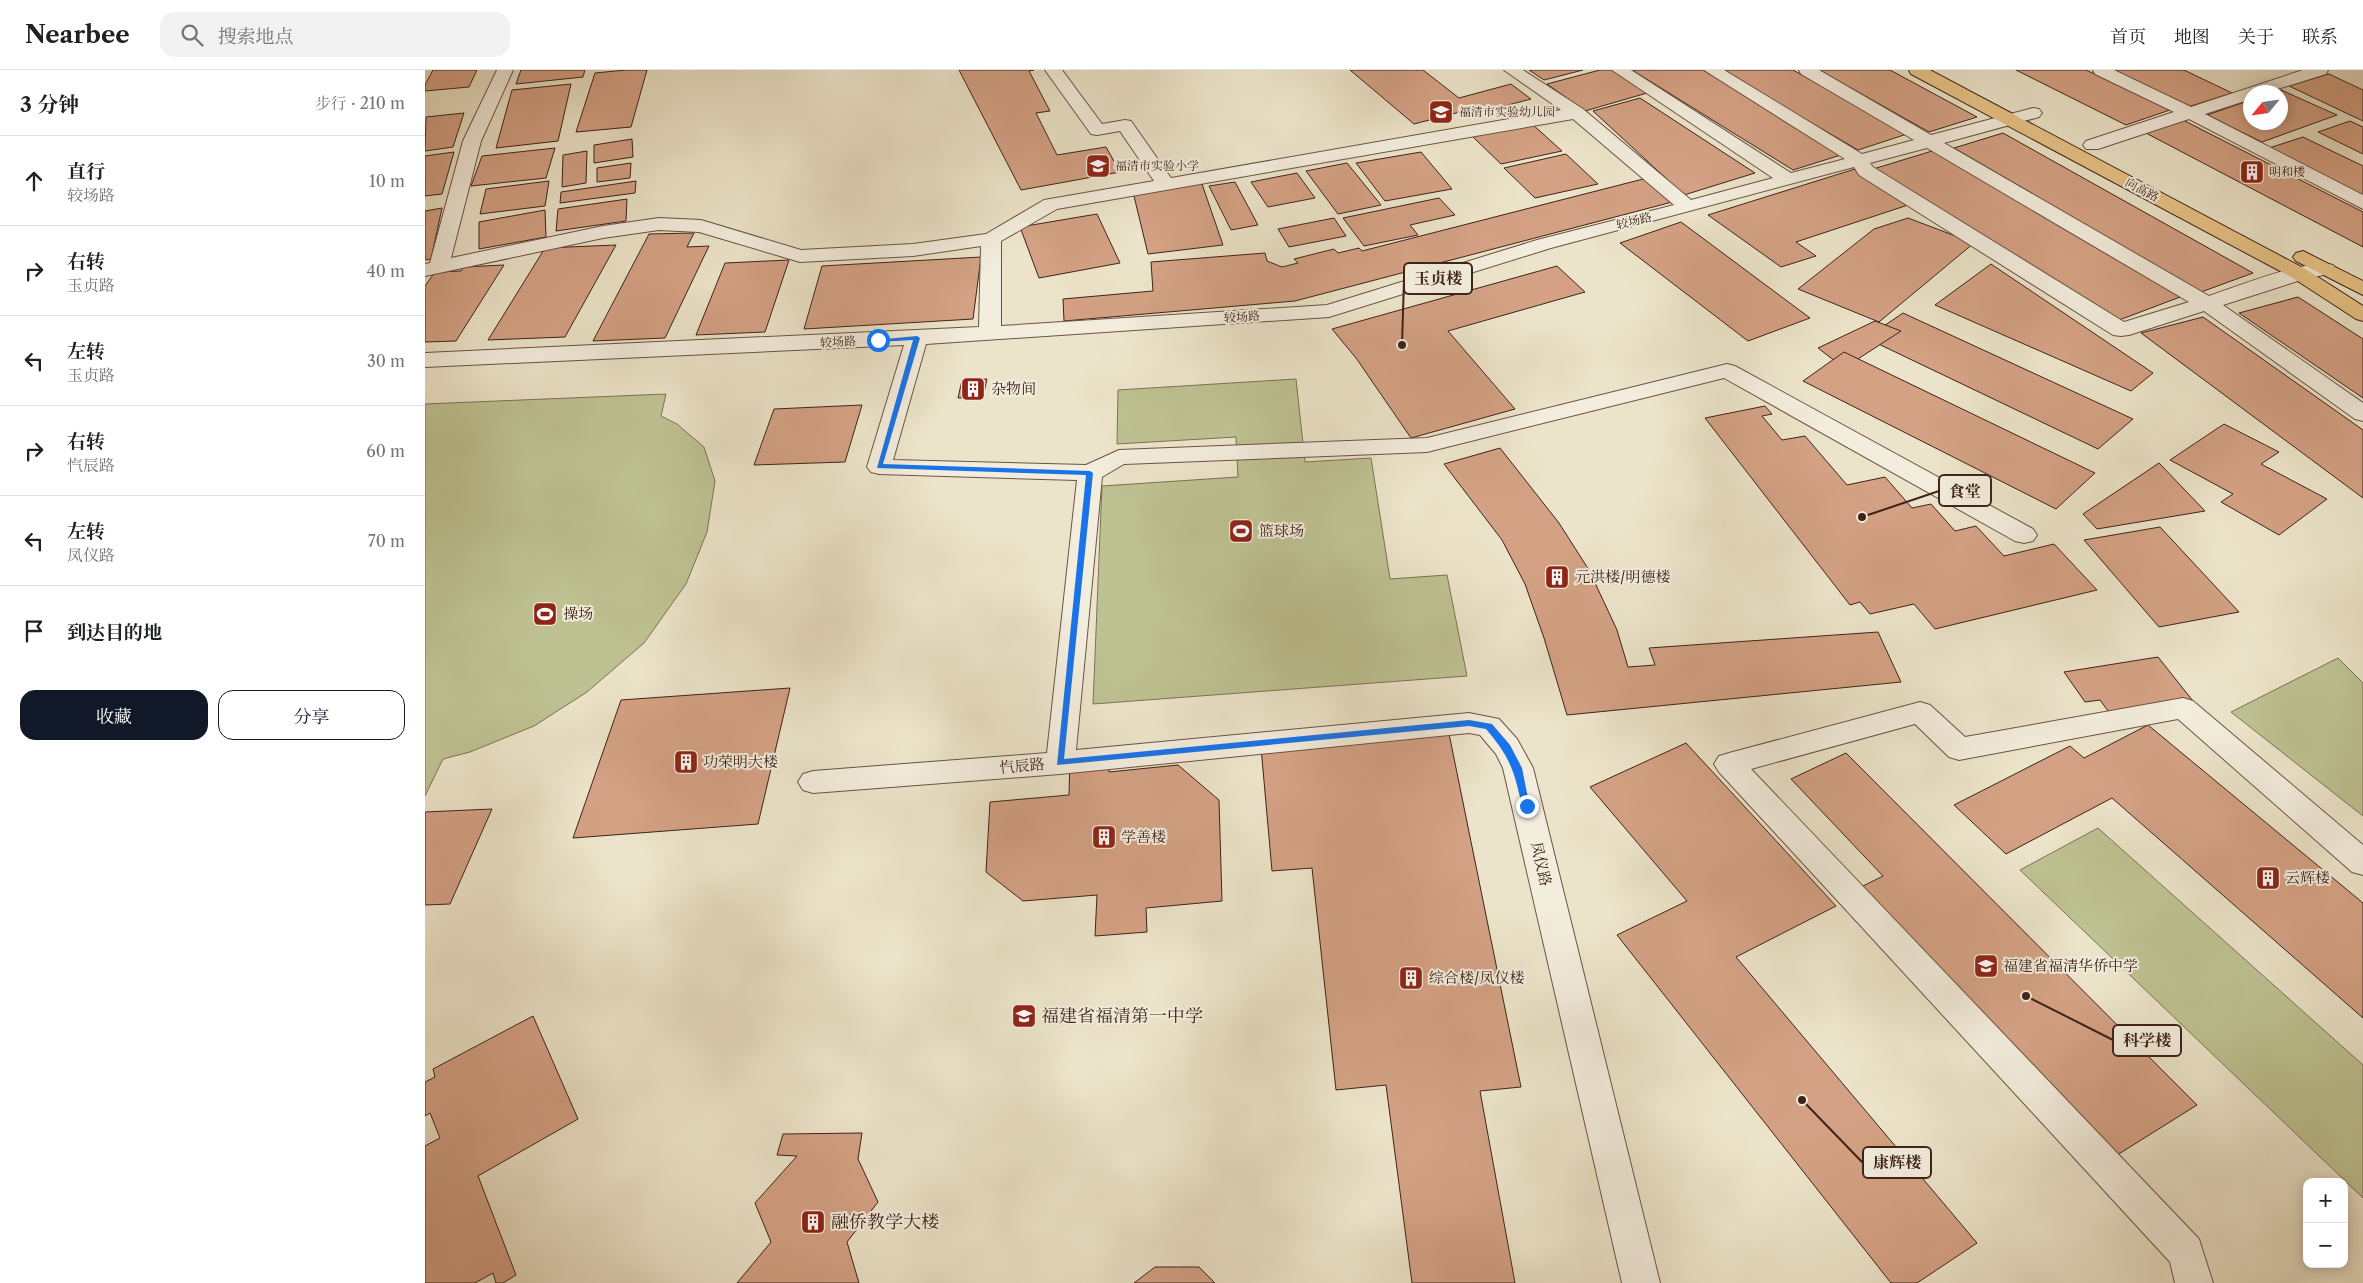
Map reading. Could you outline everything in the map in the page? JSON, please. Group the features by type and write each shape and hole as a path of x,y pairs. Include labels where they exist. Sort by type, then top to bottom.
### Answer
{"main road":[{"name":"向高路","path":"1917,70 2301,274 2363,315"},
{"name":"向高路","path":"1951,70 2363,289"}],"street":[{"path":"505,70 472,140 432,269 603,232 659,224 701,226 800,256 913,250 991,239 1051,204 1577,112"},
{"path":"1053,70 1097,130 1125,125 1165,183"},
{"path":"1512,70 1577,112 1688,207"},
{"path":"1620,70 1787,179"},
{"path":"1712,70 1858,159 1866,171 2121,330 2301,274 2326,269"},
{"path":"1807,70 2206,303 2363,414"},
{"path":"2101,70 2190,113 2363,202"},
{"path":"2275,85 2320,70"},
{"path":"2092,145 2243,96"},
{"name":"较场路","path":"425,360 917,338 1329,312 1544,244 1688,207 1858,159 2033,113"},
{"path":"990,334 991,239"},
{"path":"917,338 879,466 1090,473 1119,457 1427,445 1727,371 2024,535"},
{"name":"忾辰路","path":"813,782 1060,763 1090,473"},
{"path":"2193,1283 2186,1252 1729,764 1920,712 1959,749 2183,708 2363,863"},
{"name":"凤仪路","path":"1060,763 1469,723 1489,726 1507,748 1518,768 1641,1283"}],"green space":[{"name":"篮球场","path":"1296,379 1305,462 1371,458 1390,579 1447,575 1467,676 1093,704 1102,486 1238,477 1236,437 1117,444 1118,390"},
{"name":"操场","path":"666,394 661,416 677,424 704,447 715,481 707,532 686,584 644,643 587,692 534,726 470,752 443,759 425,796 425,404"},
{"path":"2338,658 2363,683 2363,816 2231,712"},
{"path":"2098,828 2363,1065 2363,1198 2348,1184 2348,1178 2342,1178 2020,870"}],"building":[{"path":"433,70 477,70 469,87 425,91 425,85"},
{"path":"521,70 585,70 583,77 516,84"},
{"path":"647,70 631,127 576,132 595,73"},
{"path":"959,70 1034,70 1029,71 1050,111 1036,113 1057,155 1106,147 1120,172 1021,190"},
{"path":"1350,70 1423,70 1459,98 1511,84 1531,99 1481,112 1475,108 1414,124"},
{"path":"1529,70 1583,70 1544,80"},
{"path":"1600,70 1612,70 1647,93 1585,111 1547,84"},
{"path":"1632,70 1703,70 1844,154 1793,170"},
{"path":"1721,70 1793,70 1907,134 1858,150"},
{"path":"1819,70 1890,70 1977,117 1929,132"},
{"path":"2016,70 2086,70 2170,110 2126,125"},
{"path":"2112,70 2184,70 2232,93 2188,107"},
{"path":"2329,74 2363,90 2363,121 2289,86"},
{"path":"571,84 558,141 496,148 512,90"},
{"path":"2288,93 2337,115 2262,142 2207,115 2243,103 2243,130 2288,130"},
{"path":"1640,98 1755,173 1684,195 1593,111"},
{"path":"464,113 453,147 425,151 426,117"},
{"name":"明和楼","path":"2183,120 2363,212 2363,247 2144,132"},
{"path":"2350,121 2363,127 2363,154 2318,132"},
{"path":"1532,124 1562,151 1501,164 1472,136"},
{"path":"2003,133 2253,273 2201,292 1954,148"},
{"path":"2303,137 2363,166 2363,195 2269,148"},
{"path":"632,139 633,157 594,163 594,145"},
{"path":"555,148 546,178 471,186 482,156"},
{"path":"587,151 586,183 562,187 563,155"},
{"path":"1932,151 2180,297 2114,322 1870,170"},
{"path":"454,152 442,194 425,196 425,156"},
{"path":"1421,152 1452,189 1385,201 1356,163"},
{"path":"1566,154 1598,184 1535,198 1504,168"},
{"path":"631,163 630,178 597,182 597,168"},
{"path":"1347,163 1381,205 1338,214 1306,171"},
{"path":"1855,169 1911,204 1796,242 1816,256 1781,267 1708,215"},
{"path":"1297,173 1315,198 1268,207 1251,182"},
{"path":"1647,178 1676,201 1295,301 1064,321 1063,299 1153,291 1151,262 1265,253 1267,261 1282,267 1298,263 1294,259 1334,249 1338,253 1359,248 1362,251"},
{"path":"549,181 545,206 480,214 486,189"},
{"path":"636,181 635,193 560,203 561,192"},
{"path":"1235,182 1258,225 1231,230 1209,186"},
{"path":"1202,184 1223,245 1148,254 1133,192"},
{"path":"1439,198 1455,215 1410,225 1418,235 1364,246 1343,218"},
{"path":"627,199 626,221 556,231 558,209"},
{"path":"442,208 431,259 425,260 425,211"},
{"path":"545,210 546,237 479,249 479,222"},
{"path":"1097,214 1120,263 1039,278 1020,227"},
{"path":"1334,218 1346,236 1289,247 1278,229"},
{"path":"1908,218 1974,243 1879,322 1798,289 1874,229"},
{"path":"1681,222 1810,318 1748,341 1620,243"},
{"path":"694,233 687,247 709,246 665,338 593,341 649,234"},
{"path":"616,245 565,337 488,340 545,248"},
{"path":"981,257 973,319 804,329 822,266"},
{"path":"789,260 765,332 696,335 725,263"},
{"path":"1991,264 2153,373 2131,391 1935,305"},
{"path":"504,265 456,341 425,342 425,286 435,272 461,271 464,267"},
{"path":"1557,266 1585,292 1448,331 1515,409 1411,438 1356,358 1332,329"},
{"path":"2298,297 2363,339 2363,398 2239,313"},
{"path":"1903,313 2133,419 2098,449 1866,338"},
{"path":"2203,317 2363,430 2363,498 2141,333"},
{"path":"1875,321 1901,331 1844,368 1818,348"},
{"path":"1844,352 2095,473 2056,509 1803,381"},
{"name":"杂物间","path":"987,379 983,397 958,398 962,380"},
{"path":"862,405 845,462 754,465 774,409"},
{"path":"1765,406 1772,414 1762,416 1782,440 1805,436 1847,485 1885,477 1912,508 1931,504 1955,531 1976,526 2004,556 2054,544 2097,590 1935,629 1914,604 1870,614 1860,602 1850,605 1705,418"},
{"path":"2224,424 2279,452 2261,464 2327,499 2279,535 2221,502 2233,494 2170,460"},
{"name":"元洪楼/明德楼","path":"1500,448 1559,523 1589,570 1617,630 1628,667 1655,665 1649,648 1878,632 1901,682 1567,715 1544,638 1525,584 1502,540 1444,464"},
{"path":"2159,463 2205,511 2097,529 2083,514"},
{"path":"2160,527 2239,612 2159,627 2084,540"},
{"path":"2158,657 2193,701 2111,715 2100,700 2085,702 2064,672"},
{"name":"功荣明大楼","path":"790,688 758,824 573,838 621,700"},
{"name":"综合楼/凤仪楼","path":"1446,719 1521,1087 1480,1091 1515,1283 1412,1283 1386,1085 1336,1090 1312,868 1272,871 1260,736"},
{"name":"云辉楼","path":"2148,725 2363,903 2363,1018 2112,798 2006,854 1954,805 2070,746 2084,758"},
{"path":"1686,743 1836,906 1736,957 1977,1243 1917,1283 1891,1283 1617,935 1687,901 1590,787"},
{"name":"学善楼","path":"1110,753 1109,772 1178,765 1219,800 1222,901 1146,908 1147,932 1095,936 1097,895 1023,901 986,872 990,802 1069,795 1070,757"},
{"path":"1846,753 2197,1105 2114,1157 1863,886 1883,876 1791,779"},
{"path":"492,809 450,904 425,905 425,812"},
{"path":"533,1016 578,1119 478,1176 516,1275 503,1283 496,1283 493,1273 475,1283 425,1283 425,1146 440,1138 430,1113 425,1116 425,1082 435,1077 433,1069"},
{"name":"融侨教学大楼","path":"862,1133 858,1159 878,1202 847,1242 859,1283 737,1283 771,1242 755,1203 797,1156 777,1155 783,1134"},
{"path":"1155,1267 1199,1267 1215,1283 1134,1283"}],"place":[{"name":"福清市实验幼儿园","path":"1441,112"},
{"name":"福清市实验小学","path":"1098,166"},
{"name":"明和楼","path":"2252,172"},
{"name":"玉贞楼","path":"1402,345"},
{"name":"杂物间","path":"973,389"},
{"name":"食堂","path":"1862,517"},
{"name":"篮球场","path":"1241,531"},
{"name":"元洪楼/明德楼","path":"1557,577"},
{"name":"操场","path":"545,614"},
{"name":"功荣明大楼","path":"686,762"},
{"name":"学善楼","path":"1104,837"},
{"name":"云辉楼","path":"2268,878"},
{"name":"福建省福清华侨中学","path":"1986,966"},
{"name":"综合楼/凤仪楼","path":"1411,978"},
{"name":"科学楼","path":"2026,996"},
{"name":"福建省福清第一中学","path":"1024,1016"},
{"name":"康辉楼","path":"1802,1100"},
{"name":"融侨教学大楼","path":"813,1222"}],"route":[{"path":"878,340 917,338 879,466 1090,473 1060,763 1469,723 1489,726 1507,748 1518,768 1527,806"}]}
